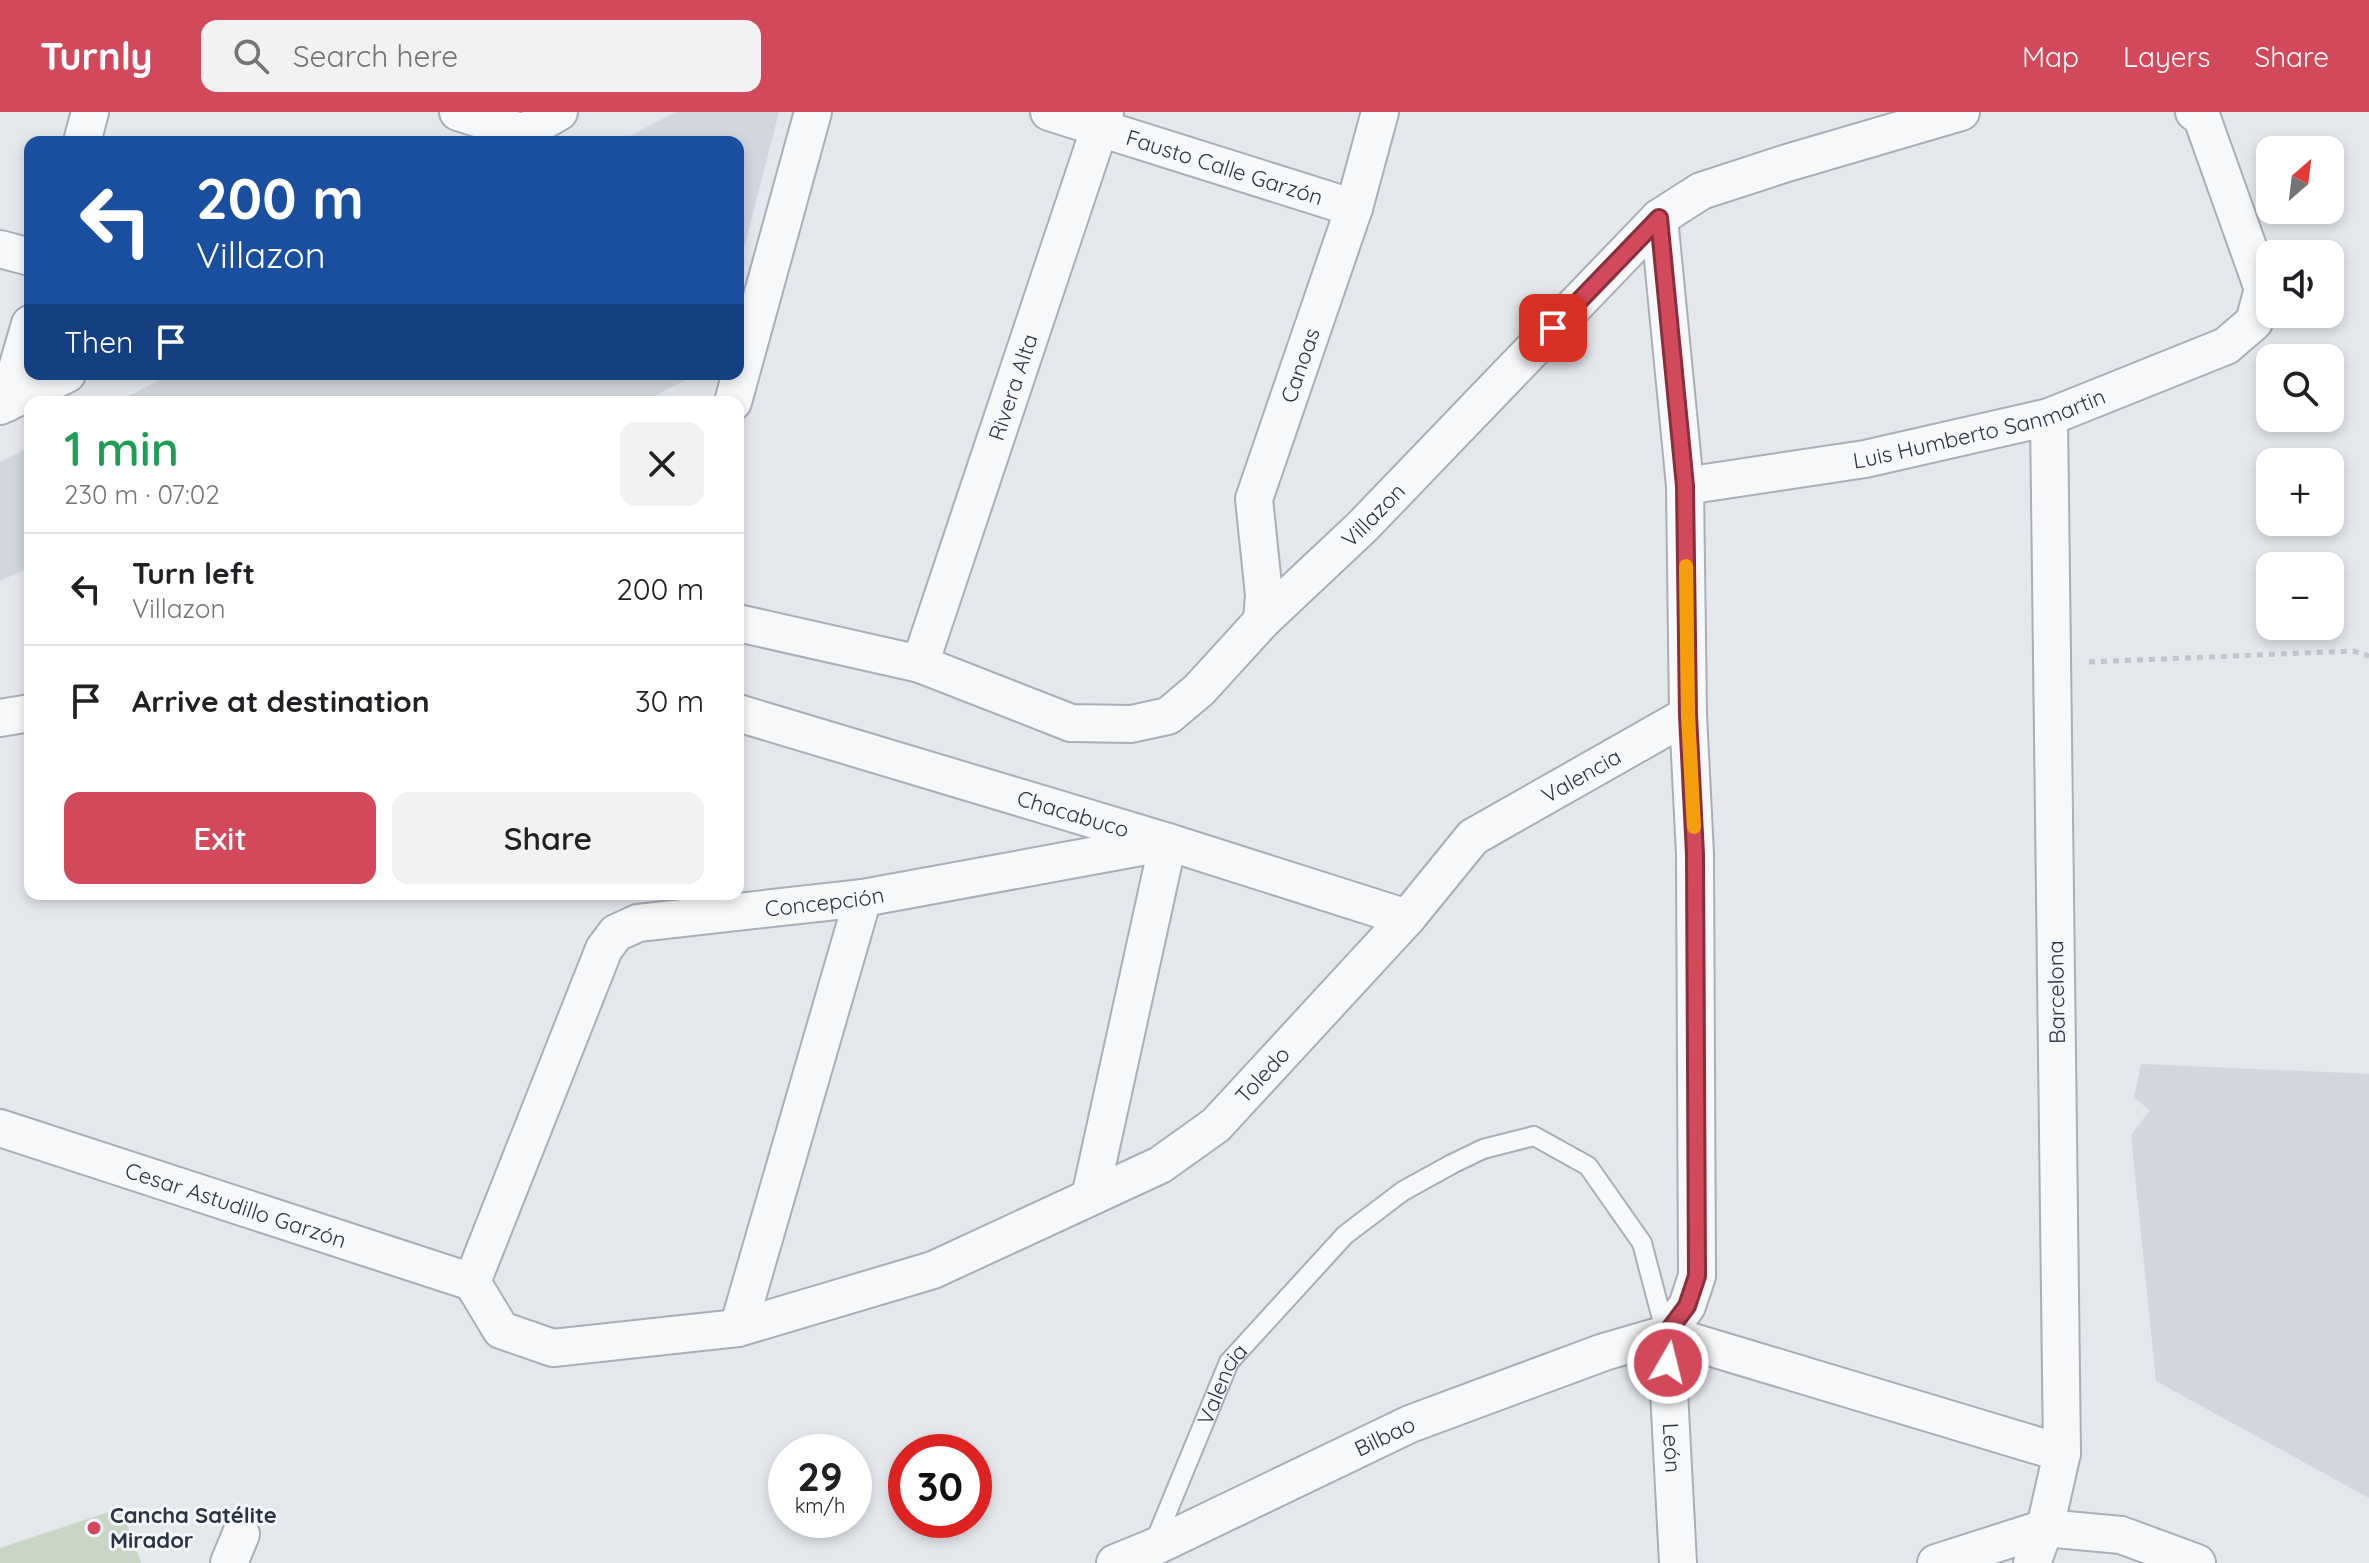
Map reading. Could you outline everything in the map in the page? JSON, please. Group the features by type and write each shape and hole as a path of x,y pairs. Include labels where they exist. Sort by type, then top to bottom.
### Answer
{"street":[{"path":"84,136 90,112"},
{"path":"458,112 514,136"},
{"path":"518,136 559,112"},
{"path":"744,362 813,112"},
{"name":"Fausto Calle Garzón","path":"1049,112 1103,120 1354,208"},
{"name":"Canoas","path":"1262,621 1264,595 1254,499 1354,208 1380,112"},
{"name":"Villazon","path":"744,624 920,664 1071,723 1131,724 1168,716 1199,690 1262,621 1362,527 1659,218 1701,191 1961,112"},
{"name":"Luis Humberto Sanmartin","path":"1685,486 1865,459 2049,417 2226,346 2254,322 2263,289 2202,118 2194,112"},
{"name":"Rivera Alta","path":"920,664 1103,120"},
{"path":"1659,218 1685,486 1688,715 1695,854 1697,1276 1687,1306 1666,1334 2062,1453"},
{"path":"0,249 24,255"},
{"path":"3,404 24,342"},
{"path":"3,404 54,380"},
{"name":"Barcelona","path":"2032,1563 2045,1528 2062,1453 2049,417"},
{"path":"0,718 24,714"},
{"name":"Chacabuco","path":"744,715 1168,842 1407,918"},
{"name":"Valencia","path":"1473,837 1688,715"},
{"name":"Toledo","path":"472,1282 501,1330 553,1348 738,1328 933,1270 1160,1165 1216,1125 1407,918 1473,837"},
{"path":"1090,1197 1168,842"},
{"name":"Concepción","path":"472,1282 604,949 616,933 638,923 863,898 1168,842"},
{"path":"738,1328 863,898"},
{"name":"Cesar Astudillo Garzón","path":"0,1128 472,1282"},
{"name":"Bilbao","path":"1115,1563 1154,1555 1410,1424 1604,1352 1666,1334"},
{"name":"León","path":"1666,1334 1678,1563"},
{"path":"1936,1563 2045,1528 2121,1535 2197,1563"}],"lane":[{"name":"Valencia","path":"1154,1555 1229,1362 1345,1235 1403,1191 1483,1149 1534,1136 1588,1166 1642,1243 1666,1334"}],"path":[{"path":"2052,663 2353,651 2369,656"}],"shaded area":[{"path":"676,112 779,112 744,249 744,136 630,136"},
{"path":"159,380 685,380 655,396 129,396"},
{"path":"24,450 24,570 0,581 0,462"},
{"path":"2141,1064 2369,1074 2369,1498 2156,1381 2131,1135 2150,1110 2134,1098"}],"green space":[{"name":"Cancha Satélite Mirador","path":"121,1508 141,1563 0,1563 0,1548"}],"slow traffic":[{"path":"1686,566 1688,715 1694,827"}],"place":[{"name":"Cancha Satélite Mirador","path":"94,1528"}],"route":[{"path":"1553,328 1659,218 1685,486 1688,715 1695,854 1697,1276 1687,1306 1666,1334 1668,1363"}]}
